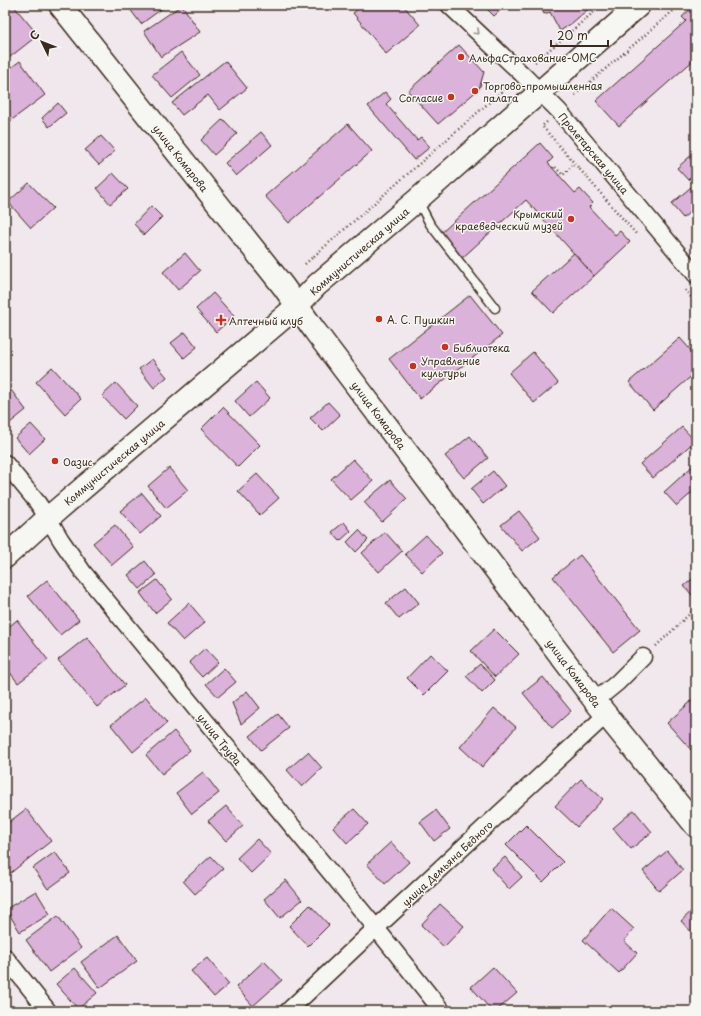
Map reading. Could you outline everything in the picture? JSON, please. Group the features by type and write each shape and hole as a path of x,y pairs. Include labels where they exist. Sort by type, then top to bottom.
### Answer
{"main road":[{"name":"улица Комарова","path":"60,5 283,286 324,344 601,708 696,826"},
{"name":"Коммунистическая улица","path":"5,557 48,518 297,306 317,285 417,200 639,5"}],"street":[{"name":"Пролетарская улица","path":"449,5 559,111 696,275"},
{"name":"улица Труда","path":"5,463 37,502 83,572 376,928 442,1011"},
{"name":"улица Демьяна Бедного","path":"288,1011 376,928 601,708 617,683 643,657"},
{"path":"5,957 48,1011"}],"lane":[{"path":"417,200 430,224 495,308"}],"path":[{"path":"305,264 602,5"},
{"path":"575,95 680,5"},
{"path":"549,120 542,126 640,238"},
{"path":"552,168 554,166 563,175 575,163"},
{"path":"681,286 696,303"},
{"path":"643,657 696,608"}],"building":[{"path":"5,5 13,5 38,35 5,61 6,45"},
{"path":"127,5 167,5 141,24"},
{"path":"182,5 200,32 161,57 144,31"},
{"path":"363,5 403,5 420,25 386,54 353,13"},
{"path":"483,5 506,5 494,16"},
{"path":"545,5 593,5 560,31 550,12 544,14 541,8"},
{"path":"695,5 696,58 619,126 596,101 686,21 682,17"},
{"path":"459,45 484,72 479,89 438,124 408,91"},
{"path":"181,52 200,75 172,98 152,75"},
{"path":"20,61 45,95 5,125 5,72"},
{"path":"225,61 247,88 220,110 208,95 182,115 172,103"},
{"path":"385,92 391,99 386,104 417,140 421,137 430,147 414,160 368,106"},
{"path":"58,103 66,113 49,127 42,118"},
{"path":"223,119 237,134 214,155 201,140"},
{"path":"348,124 372,151 289,223 265,196"},
{"path":"261,132 272,145 236,176 225,163"},
{"path":"101,136 115,151 99,165 85,150"},
{"name":"Крымский краеведческий музей","path":"540,143 553,158 548,163 575,193 580,189 593,203 589,207 615,235 620,231 630,242 594,276 526,200 461,259 440,234"},
{"path":"696,151 696,172 688,180 677,168"},
{"path":"113,173 128,189 110,204 97,188"},
{"path":"29,183 53,208 31,228 8,202"},
{"path":"691,187 696,193 696,207 683,218 671,204"},
{"path":"151,206 162,217 144,235 134,224"},
{"path":"185,253 200,271 178,290 163,272"},
{"path":"574,253 594,276 553,313 532,291"},
{"path":"213,293 234,316 216,332 196,309"},
{"name":"Библиотека","path":"470,295 502,335 420,399 389,359"},
{"path":"185,332 197,347 184,358 171,343"},
{"path":"680,338 696,356 696,372 653,410 629,382"},
{"path":"533,352 558,383 534,403 509,373"},
{"path":"152,359 167,377 154,388 139,369"},
{"path":"52,367 81,399 65,414 36,382"},
{"path":"256,382 270,398 249,417 235,401"},
{"path":"116,383 137,406 124,419 102,396"},
{"path":"11,390 26,410 5,427 5,394"},
{"path":"328,402 340,415 323,431 310,418"},
{"path":"223,407 260,445 238,467 201,429"},
{"path":"31,424 45,439 29,454 15,438"},
{"path":"682,427 695,441 653,478 640,464"},
{"path":"470,436 488,458 464,478 445,456"},
{"path":"353,459 373,481 351,500 331,479"},
{"path":"696,463 696,489 677,506 664,492"},
{"path":"169,468 188,490 166,508 148,486"},
{"path":"493,471 505,486 483,504 471,489"},
{"path":"257,474 279,498 260,515 238,491"},
{"path":"390,480 407,499 382,522 364,502"},
{"path":"142,493 161,516 140,534 120,511"},
{"path":"519,511 540,537 522,551 501,525"},
{"path":"344,522 351,531 340,541 332,532"},
{"path":"115,525 133,547 112,565 93,543"},
{"path":"359,530 368,540 356,552 347,542"},
{"path":"385,532 402,551 379,572 362,553"},
{"path":"426,535 442,553 422,572 405,554"},
{"path":"580,555 640,630 613,652 553,577"},
{"path":"145,561 156,575 140,589 128,575"},
{"path":"696,576 696,593 693,596 684,586"},
{"path":"47,580 79,620 60,635 28,596"},
{"path":"157,580 172,599 155,613 140,593"},
{"path":"406,587 419,603 399,619 386,603"},
{"path":"189,603 205,622 183,641 167,623"},
{"path":"17,620 48,660 18,683 5,666 5,630"},
{"path":"494,629 519,654 495,677 471,651"},
{"path":"87,637 125,685 97,707 58,660"},
{"path":"205,648 218,662 202,677 189,663"},
{"path":"430,654 448,671 424,695 407,678"},
{"path":"480,664 495,680 482,693 466,676"},
{"path":"224,668 236,682 218,697 206,684"},
{"path":"543,677 571,711 552,728 523,693"},
{"path":"247,691 260,708 241,724 232,703"},
{"path":"146,697 167,723 133,752 111,725"},
{"path":"696,697 696,745 691,750 667,723"},
{"path":"494,708 516,727 482,767 460,747"},
{"path":"278,714 289,728 261,750 250,736"},
{"path":"174,731 190,750 162,774 146,755"},
{"path":"308,752 322,768 302,787 287,770"},
{"path":"203,772 219,793 192,814 176,793"},
{"path":"581,779 603,799 577,827 555,806"},
{"path":"226,806 243,826 226,841 208,821"},
{"path":"26,809 51,841 8,875 5,871 5,825"},
{"path":"354,809 368,824 347,843 333,827"},
{"path":"436,810 450,829 434,841 420,822"},
{"path":"634,810 652,832 631,849 613,828"},
{"path":"526,825 563,862 543,882 506,845"},
{"path":"257,839 271,854 251,873 237,858"},
{"path":"391,842 409,862 385,884 367,864"},
{"path":"667,851 683,870 659,891 643,871"},
{"path":"55,852 70,873 48,889 33,868"},
{"path":"211,856 223,869 195,894 183,881"},
{"path":"505,857 522,877 509,889 491,869"},
{"path":"286,880 302,900 280,918 264,899"},
{"path":"36,891 50,914 20,932 6,909"},
{"path":"440,904 464,926 444,947 421,925"},
{"path":"310,905 329,925 308,946 289,926"},
{"path":"696,907 696,937 681,921"},
{"path":"611,908 634,929 624,941 637,953 619,973 583,940"},
{"path":"58,916 81,948 49,972 26,940"},
{"path":"118,935 137,961 100,988 81,962"},
{"path":"207,958 229,984 214,997 191,971"},
{"path":"264,961 282,980 253,1006 236,987"},
{"path":"493,967 517,993 496,1011 492,1011 471,987"},
{"path":"75,968 97,993 78,1009 56,984"}],"place":[{"name":"АльфаСтрахование-ОМС","path":"461,57"},
{"name":"Торгово-промышленная палата","path":"475,91"},
{"name":"Согласие","path":"451,97"},
{"name":"Крымский краеведческий музей","path":"571,219"},
{"name":"А. С. Пушкин","path":"379,319"},
{"name":"Аптечный клуб","path":"221,320"},
{"name":"Библиотека","path":"445,347"},
{"name":"Управление культуры","path":"413,366"},
{"name":"Оазис","path":"55,461"}]}
